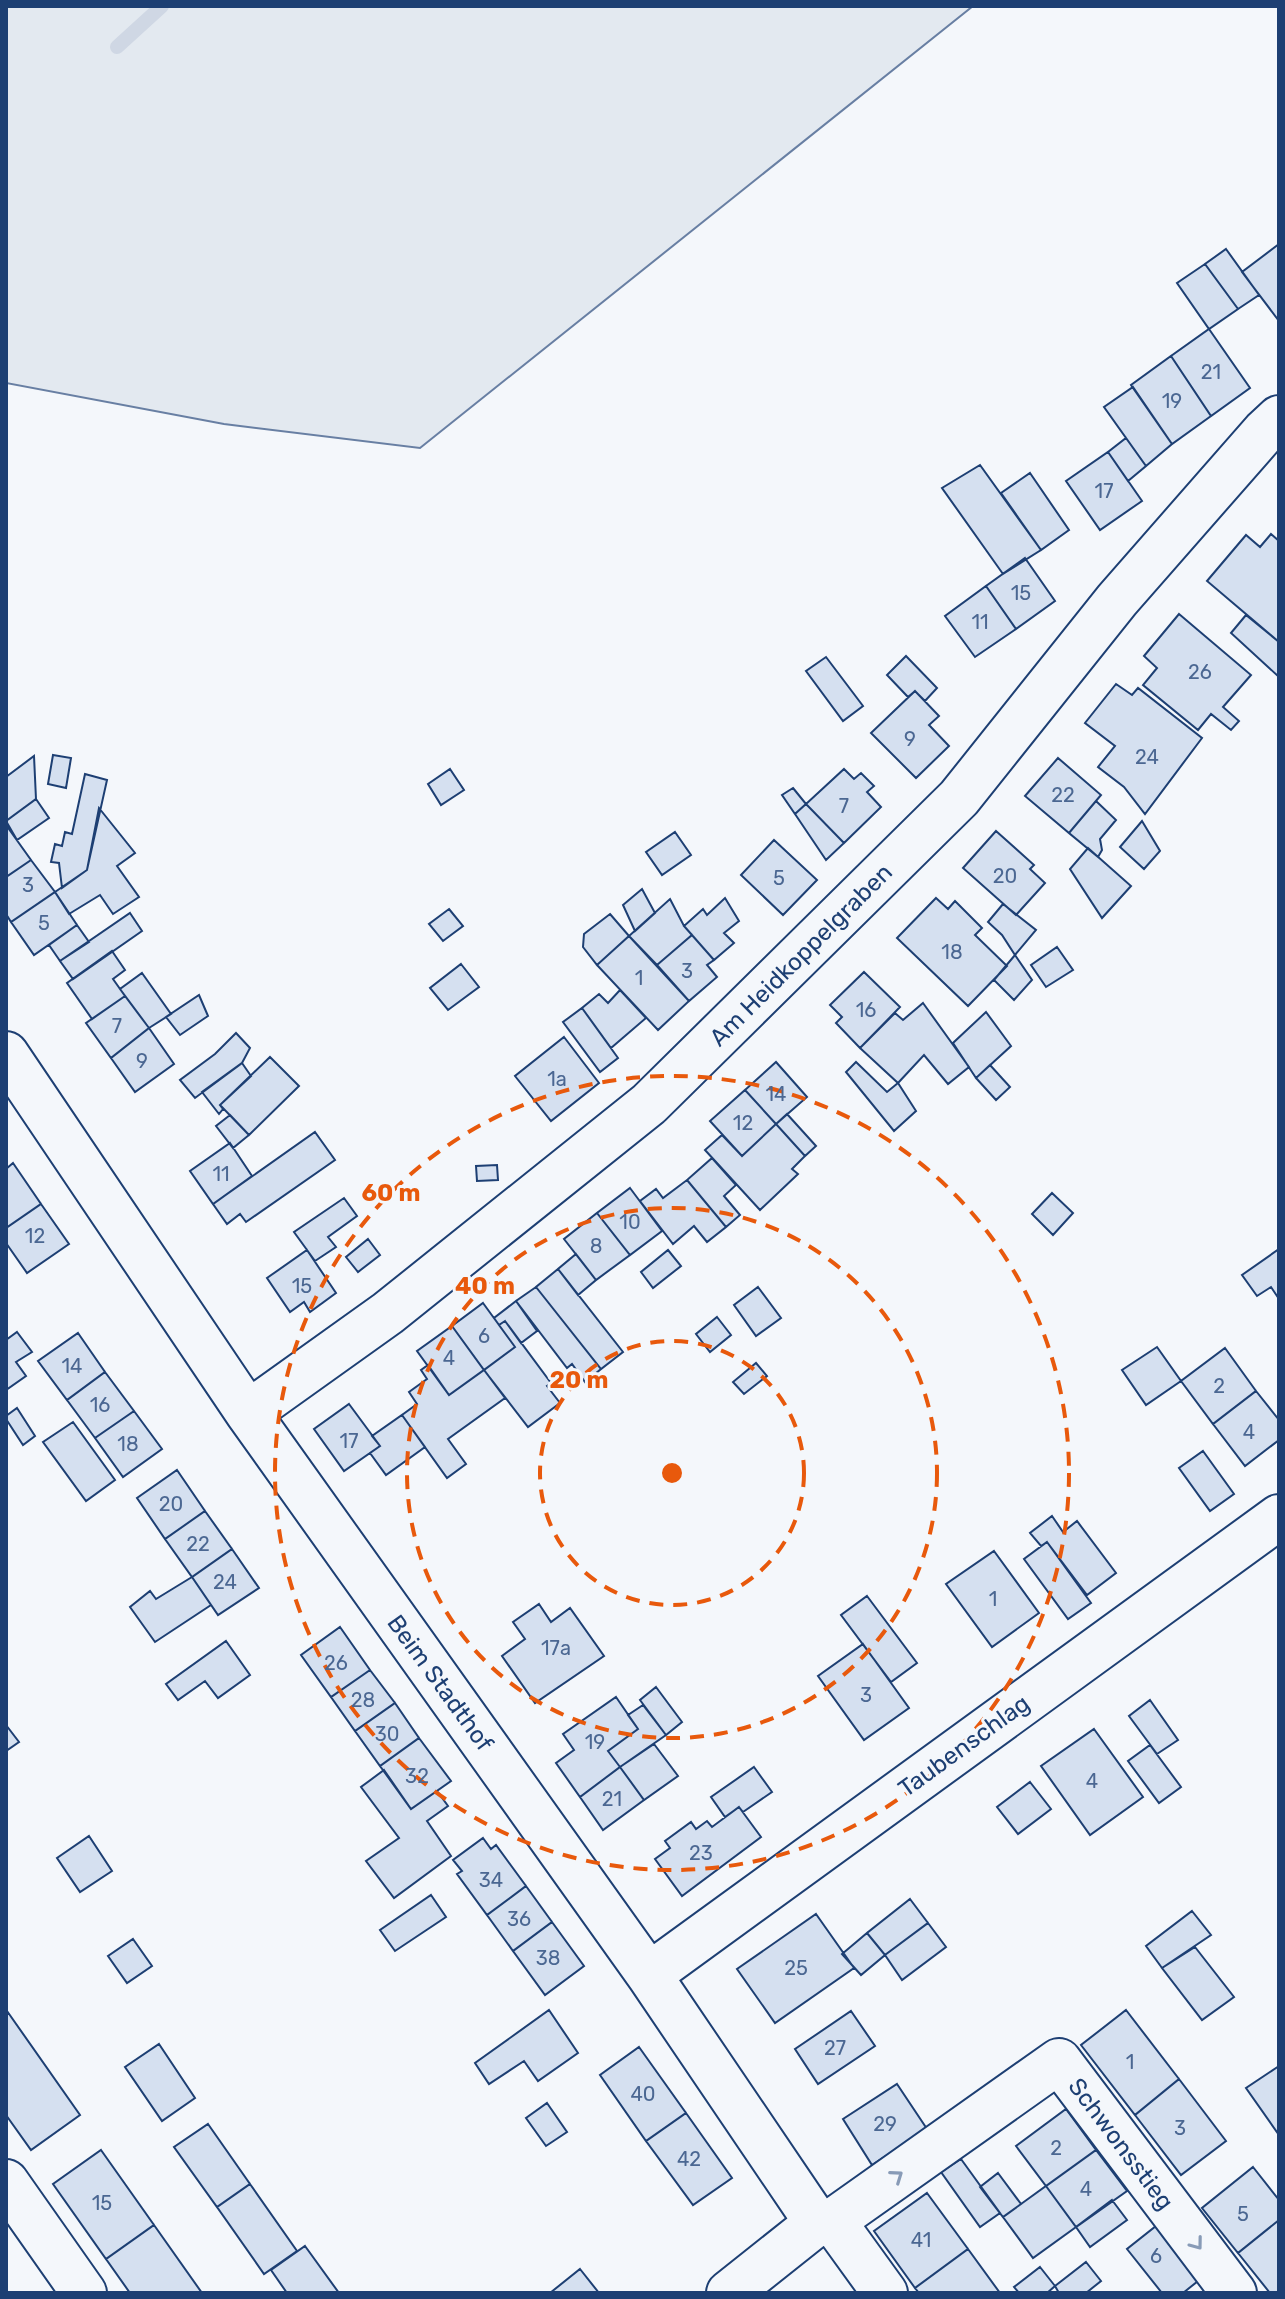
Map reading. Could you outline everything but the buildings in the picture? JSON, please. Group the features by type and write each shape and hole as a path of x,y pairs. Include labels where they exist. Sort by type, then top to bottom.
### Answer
{"street":[{"name":"Am Heidkoppelgraben","path":"248,1413 388,1313 649,1104 959,798 1117,600 1279,418"},
{"name":"Beim Stadthof","path":"6,1054 248,1413 825,2222 885,2293"},
{"name":"Taubenschlag","path":"649,1975 1279,1517"},
{"name":"Schwonsstieg","path":"825,2222 1059,2061 1234,2293"},
{"path":"6,2182 84,2293"},
{"path":"729,2293 825,2222"}],"shaded area":[{"path":"6,6 973,6 420,448 224,424 6,383"}],"waterway":[{"path":"117,47 162,6"}]}
